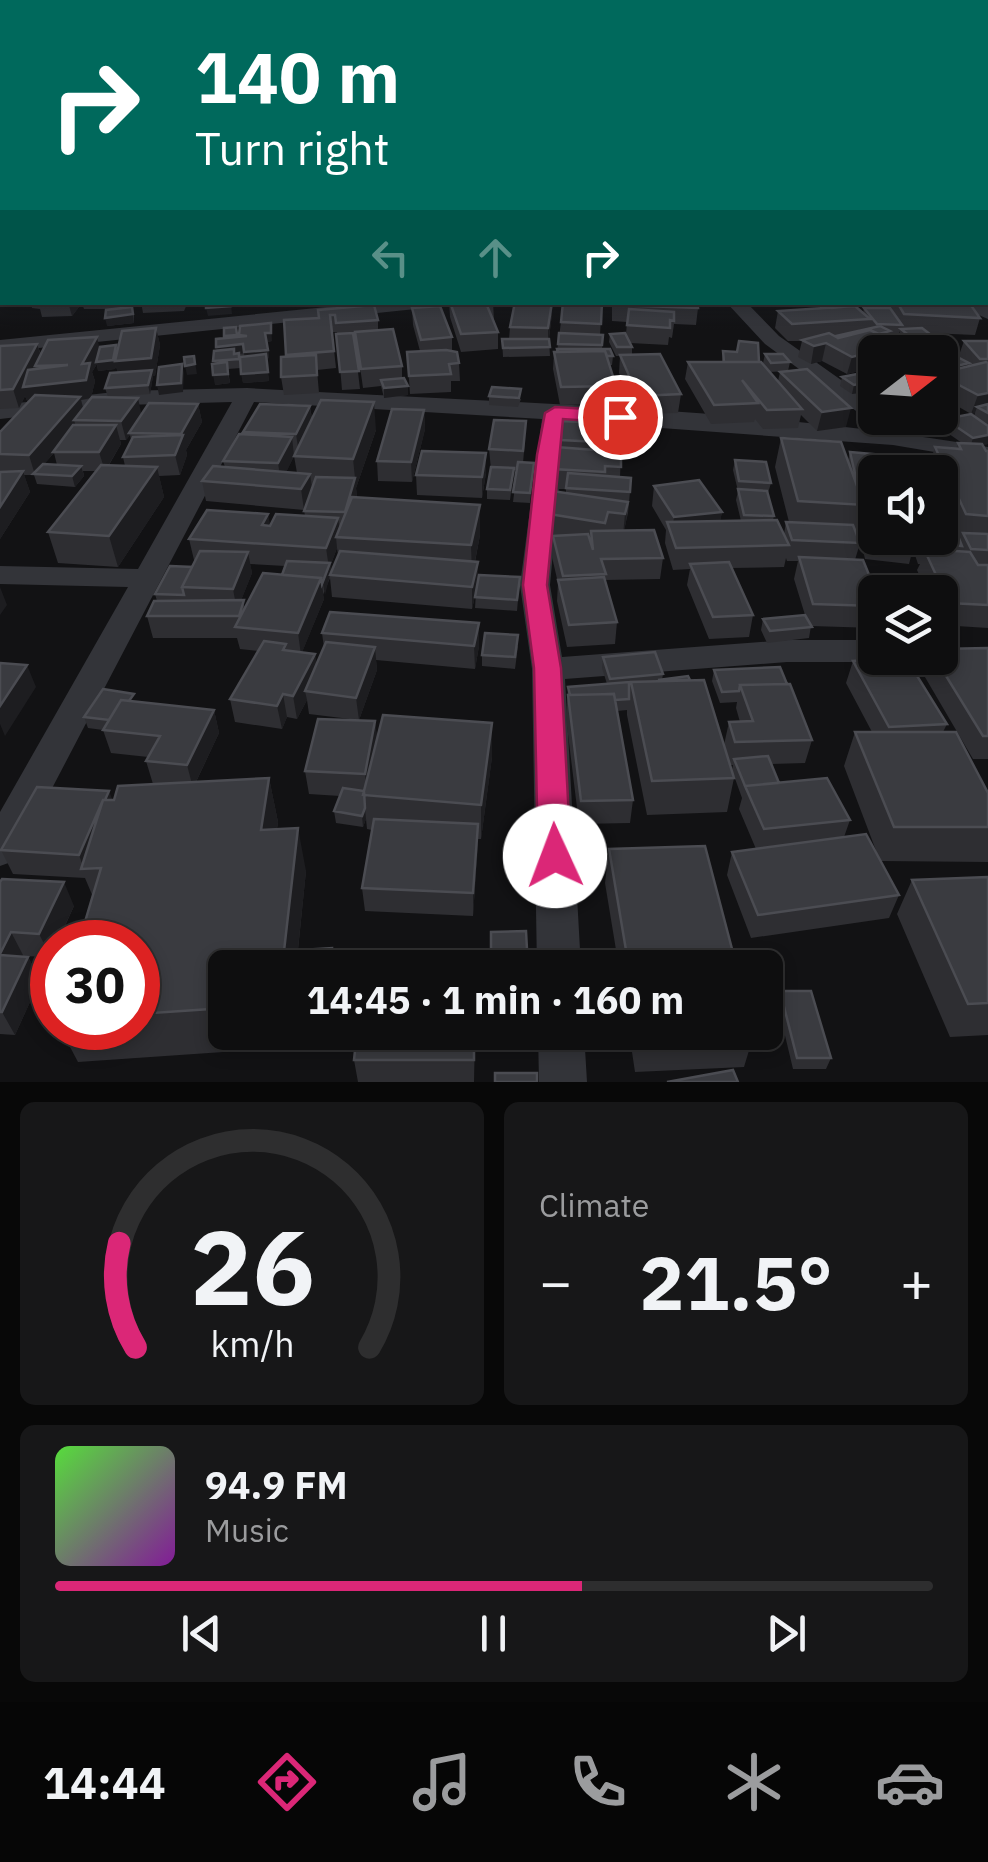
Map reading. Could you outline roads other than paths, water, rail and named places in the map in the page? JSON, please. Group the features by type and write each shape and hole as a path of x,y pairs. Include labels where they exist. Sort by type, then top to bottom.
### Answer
{"street":[{"path":"0,346 366,305"},
{"path":"738,305 772,340 858,403"},
{"path":"0,412 124,398 248,395 893,438 988,454"},
{"path":"0,849 248,395"},
{"path":"555,413 546,455 535,585 548,668 558,950"},
{"path":"0,575 149,578"},
{"path":"548,668 787,651 858,651"},
{"path":"562,1050 563,1082"}]}
